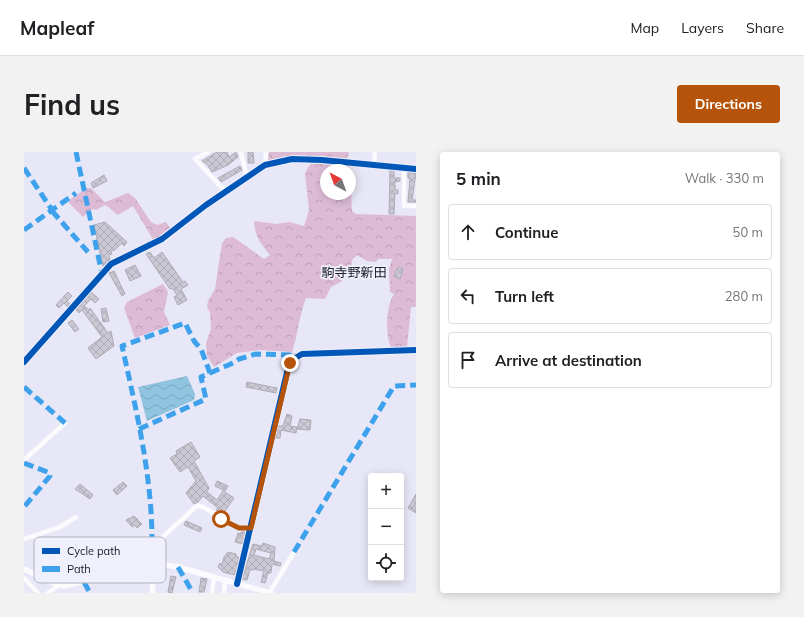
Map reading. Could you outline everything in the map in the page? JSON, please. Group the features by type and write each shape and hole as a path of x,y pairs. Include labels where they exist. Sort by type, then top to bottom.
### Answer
{"street":[{"path":"208,152 195,159 225,191"},
{"path":"241,152 247,177"},
{"path":"265,165 266,152"},
{"path":"374,164 375,152"},
{"path":"24,362 111,264 162,239 225,191 265,165 292,159 374,164 416,169"},
{"path":"404,168 404,206 416,206"},
{"path":"237,584 288,368 292,360 302,354 416,350"},
{"path":"24,460 65,423"},
{"path":"162,537 197,506 203,507 239,528 251,528"},
{"path":"24,539 60,527 76,517"},
{"path":"166,565 270,593 294,552"},
{"path":"24,568 34,573"},
{"path":"212,593 214,577"},
{"path":"24,578 38,593"},
{"path":"224,593 225,580"},
{"path":"55,583 59,585 74,585 80,583"},
{"path":"152,583 153,593"},
{"path":"48,593 59,585"}],"green space":[{"path":"269,152 349,152 348,157 344,159 293,157 268,161"},
{"path":"311,163 346,164 320,164 320,200 351,200 352,211 356,214 416,216 416,307 411,307 407,347 391,347 389,341 387,320 389,306 394,294 390,292 389,269 392,259 378,259 376,262 367,261 357,255 352,260 350,276 345,276 341,282 331,287 325,299 306,298 292,352 260,350 237,353 214,367 207,356 206,343 211,329 210,313 207,306 208,301 215,289 222,243 226,238 233,237 264,259 270,255 263,247 259,239 254,221 277,224 289,222 304,226 309,210 305,173"},
{"path":"87,188 91,188 105,202 128,193 135,198 151,222 157,225 166,222 171,229 154,241 133,206 118,215 105,205 96,210 92,209 83,217 69,203 69,200"},
{"path":"163,284 168,292 164,312 170,325 135,338 124,308 127,302"}],"water":[{"path":"187,376 195,394 194,400 147,421 138,387"}],"building":[{"path":"217,152 227,152 229,157 236,152 238,157 228,165 212,172 207,164 202,161"},
{"path":"248,152 253,152 254,163 248,163"},
{"path":"240,166 242,170 221,182 218,178"},
{"path":"390,170 394,171 394,178 400,178 400,181 395,182 395,190 398,190 398,194 395,193 394,214 389,214"},
{"path":"408,172 416,173 412,200 416,200 416,202 408,202 410,178 408,178"},
{"path":"104,175 107,181 93,188 91,183"},
{"path":"105,222 127,242 124,246 122,243 115,250 111,251 112,254 109,255 110,260 103,266 94,225"},
{"path":"150,252 154,258 162,252 183,282 185,281 188,285 181,289 187,300 178,305 174,297 177,295 172,288 170,289 146,254"},
{"path":"135,265 141,276 130,281 125,270"},
{"path":"398,267 403,269 400,279 394,276"},
{"path":"114,271 125,294 122,296 109,273"},
{"path":"68,292 72,296 67,301 70,304 68,307 64,303 59,308 56,305"},
{"path":"91,292 99,299 95,303 91,299 84,306 89,310 90,308 108,333 111,331 114,346 96,359 88,348 102,337 82,310 79,313 76,310"},
{"path":"106,308 109,321 103,322 101,309"},
{"path":"72,320 79,329 75,332 68,323"},
{"path":"247,382 277,388 276,393 246,387"},
{"path":"287,414 292,416 290,426 297,427 296,433 281,430 280,438 275,438 278,426 283,426"},
{"path":"300,419 311,420 310,430 297,429"},
{"path":"191,442 200,457 194,461 209,488 207,492 217,500 223,491 234,498 223,514 216,510 218,508 203,496 194,504 186,493 196,481 188,467 180,472 170,458 177,454 176,451"},
{"path":"217,481 228,486 225,491 215,486"},
{"path":"123,482 127,486 117,495 113,490"},
{"path":"80,484 93,495 90,499 75,489"},
{"path":"416,494 416,513 408,508"},
{"path":"134,516 142,524 137,528 135,525 132,527 126,520"},
{"path":"186,521 202,528 200,532 184,525"},
{"path":"241,532 245,532 243,544 235,542 238,533 241,534"},
{"path":"263,543 275,547 274,561 281,563 280,566 272,564 271,573 268,573 265,583 261,582 264,571 253,569 250,570 247,580 242,579 253,544 262,546","holes":["256,549 271,553 269,559 254,555"]},
{"path":"228,552 236,554 236,557 239,557 235,575 223,572 218,567 220,563 222,565 224,557"},
{"path":"171,576 176,577 172,593 168,592"},
{"path":"201,578 207,579 204,592 199,592"}],"marked path":[{"path":"76,152 102,274"},
{"path":"24,168 52,210"},
{"path":"24,230 76,193"},
{"path":"52,211 88,252"},
{"path":"185,323 194,341 201,349 210,373 201,377 206,399 140,429 122,346 185,323"},
{"path":"210,373 239,359 256,354 290,355 295,357"},
{"path":"294,552 394,386 416,385"},
{"path":"24,387 65,423"},
{"path":"140,429 149,492 152,537"},
{"path":"24,463 50,473 50,476 24,507"},
{"path":"178,567 193,593"},
{"path":"85,583 90,593"}],"cycle path":[{"path":"24,362 111,264 162,239 206,205 265,165 292,159 322,160 416,169"},
{"path":"237,584 288,368 292,360 302,354 416,350"}],"district":[{"name":"駒寺野新田","path":"354,272"}],"route":[{"path":"221,519 239,528 251,528 290,363"}]}
